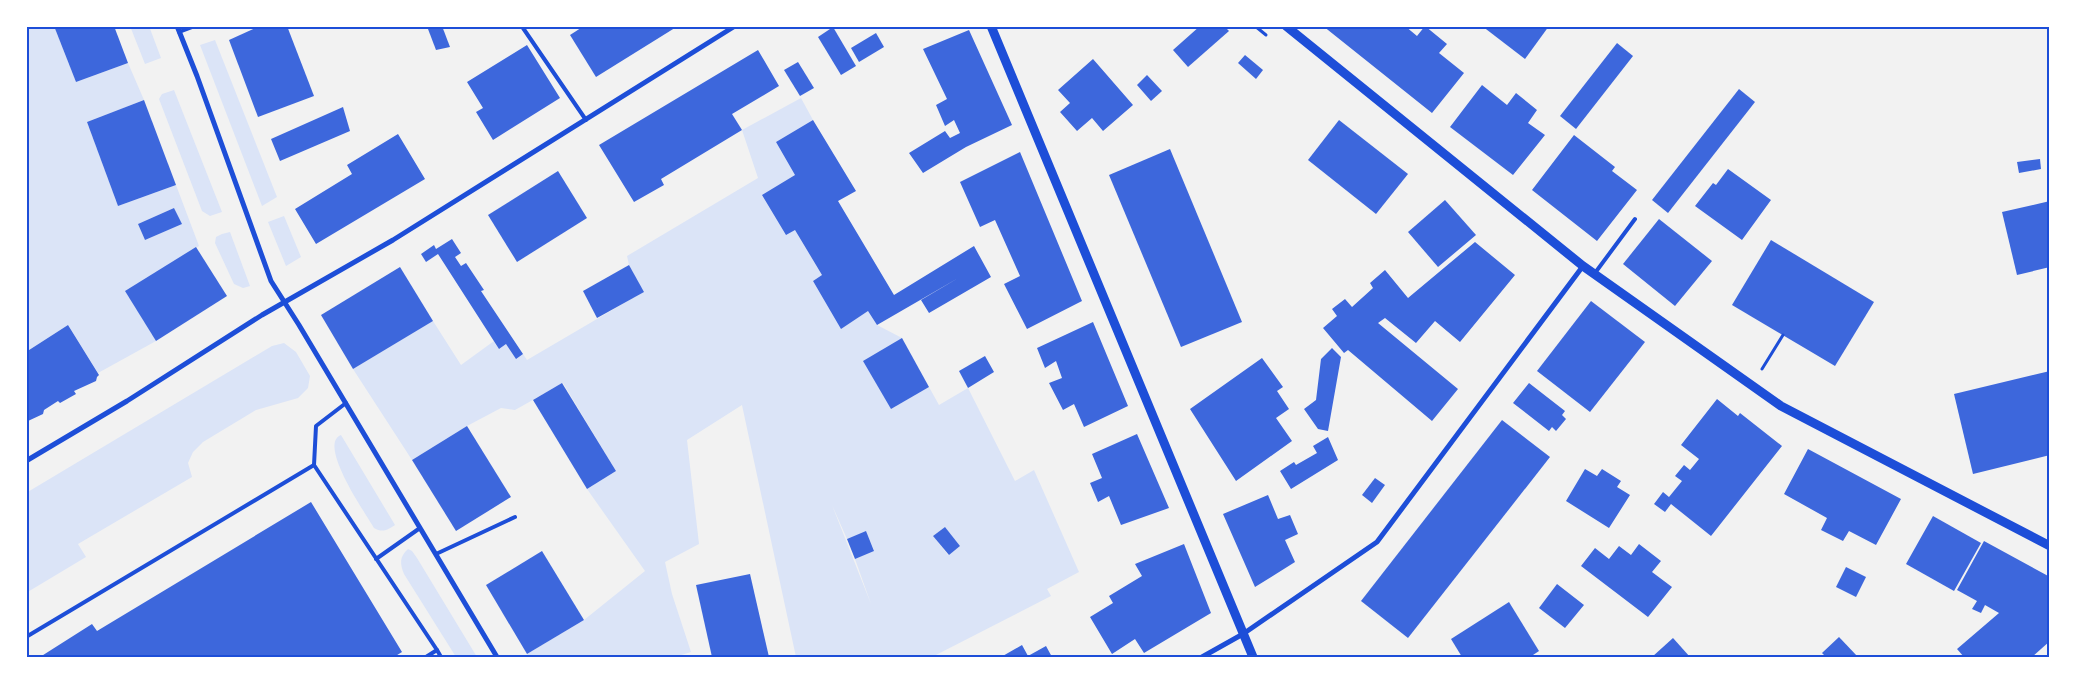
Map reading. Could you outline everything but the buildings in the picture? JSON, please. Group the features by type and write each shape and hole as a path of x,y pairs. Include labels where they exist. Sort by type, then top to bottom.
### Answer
{"street":[{"path":"177,26 197,76 270,280 346,403 497,657"},
{"path":"26,461 127,401 284,302 393,240 736,26"},
{"path":"991,26 1252,657"},
{"path":"1286,26 1583,266 1781,406 2050,546"},
{"path":"1202,657 1243,634 1377,542 1583,266"}],"lane":[{"path":"179,32 195,26"},
{"path":"523,28 586,120"},
{"path":"1595,274 1635,219"},
{"path":"346,403 316,426 314,465 441,657"},
{"path":"26,637 314,465"},
{"path":"436,554 515,517"},
{"path":"376,559 420,528"},
{"path":"426,657 437,650"}],"path":[{"path":"1760,371 1783,336"}],"shaded area":[{"path":"26,26 54,26 76,82 128,63 144,100 87,122 118,206 176,185 199,246 126,291 156,341 98,373 68,325 26,352","holes":["174,208 181,224 145,240 138,224"]},
{"path":"130,26 149,26 161,58 145,64"},
{"path":"215,40 277,197 262,206 200,45"},
{"path":"174,90 222,212 210,216 202,211 159,99 162,94"},
{"path":"801,98 813,120 776,142 795,175 763,195 795,230 822,275 813,281 841,328 868,311 877,325 902,338 891,409 929,387 939,405 968,388 1015,481 1034,470 1079,572 1047,589 1051,596 932,657 796,657 742,405 687,440 699,544 665,562 672,594 691,652 675,657 529,657 527,654 584,620 645,571 587,489 616,471 563,383 515,410 501,408 467,426 412,460 353,369 433,321 461,365 494,341 499,349 506,344 523,354 527,360 643,292 629,265 627,256 758,178 742,130","holes":["832,505 847,539 866,532 874,550 855,559 871,604","945,527 960,546 948,555 933,536"]},
{"path":"284,216 301,257 286,266 268,222"},
{"path":"230,232 250,286 243,288 234,284 215,243 216,237"},
{"path":"284,343 296,352 310,376 308,388 298,398 256,410 203,442 193,452 188,463 192,477 78,544 86,557 26,593 26,493 272,346"},
{"path":"341,435 395,525 390,528 382,531 374,528 346,480 335,451 335,441"},
{"path":"408,549 417,558 477,657 456,657 404,574 401,561"}]}
